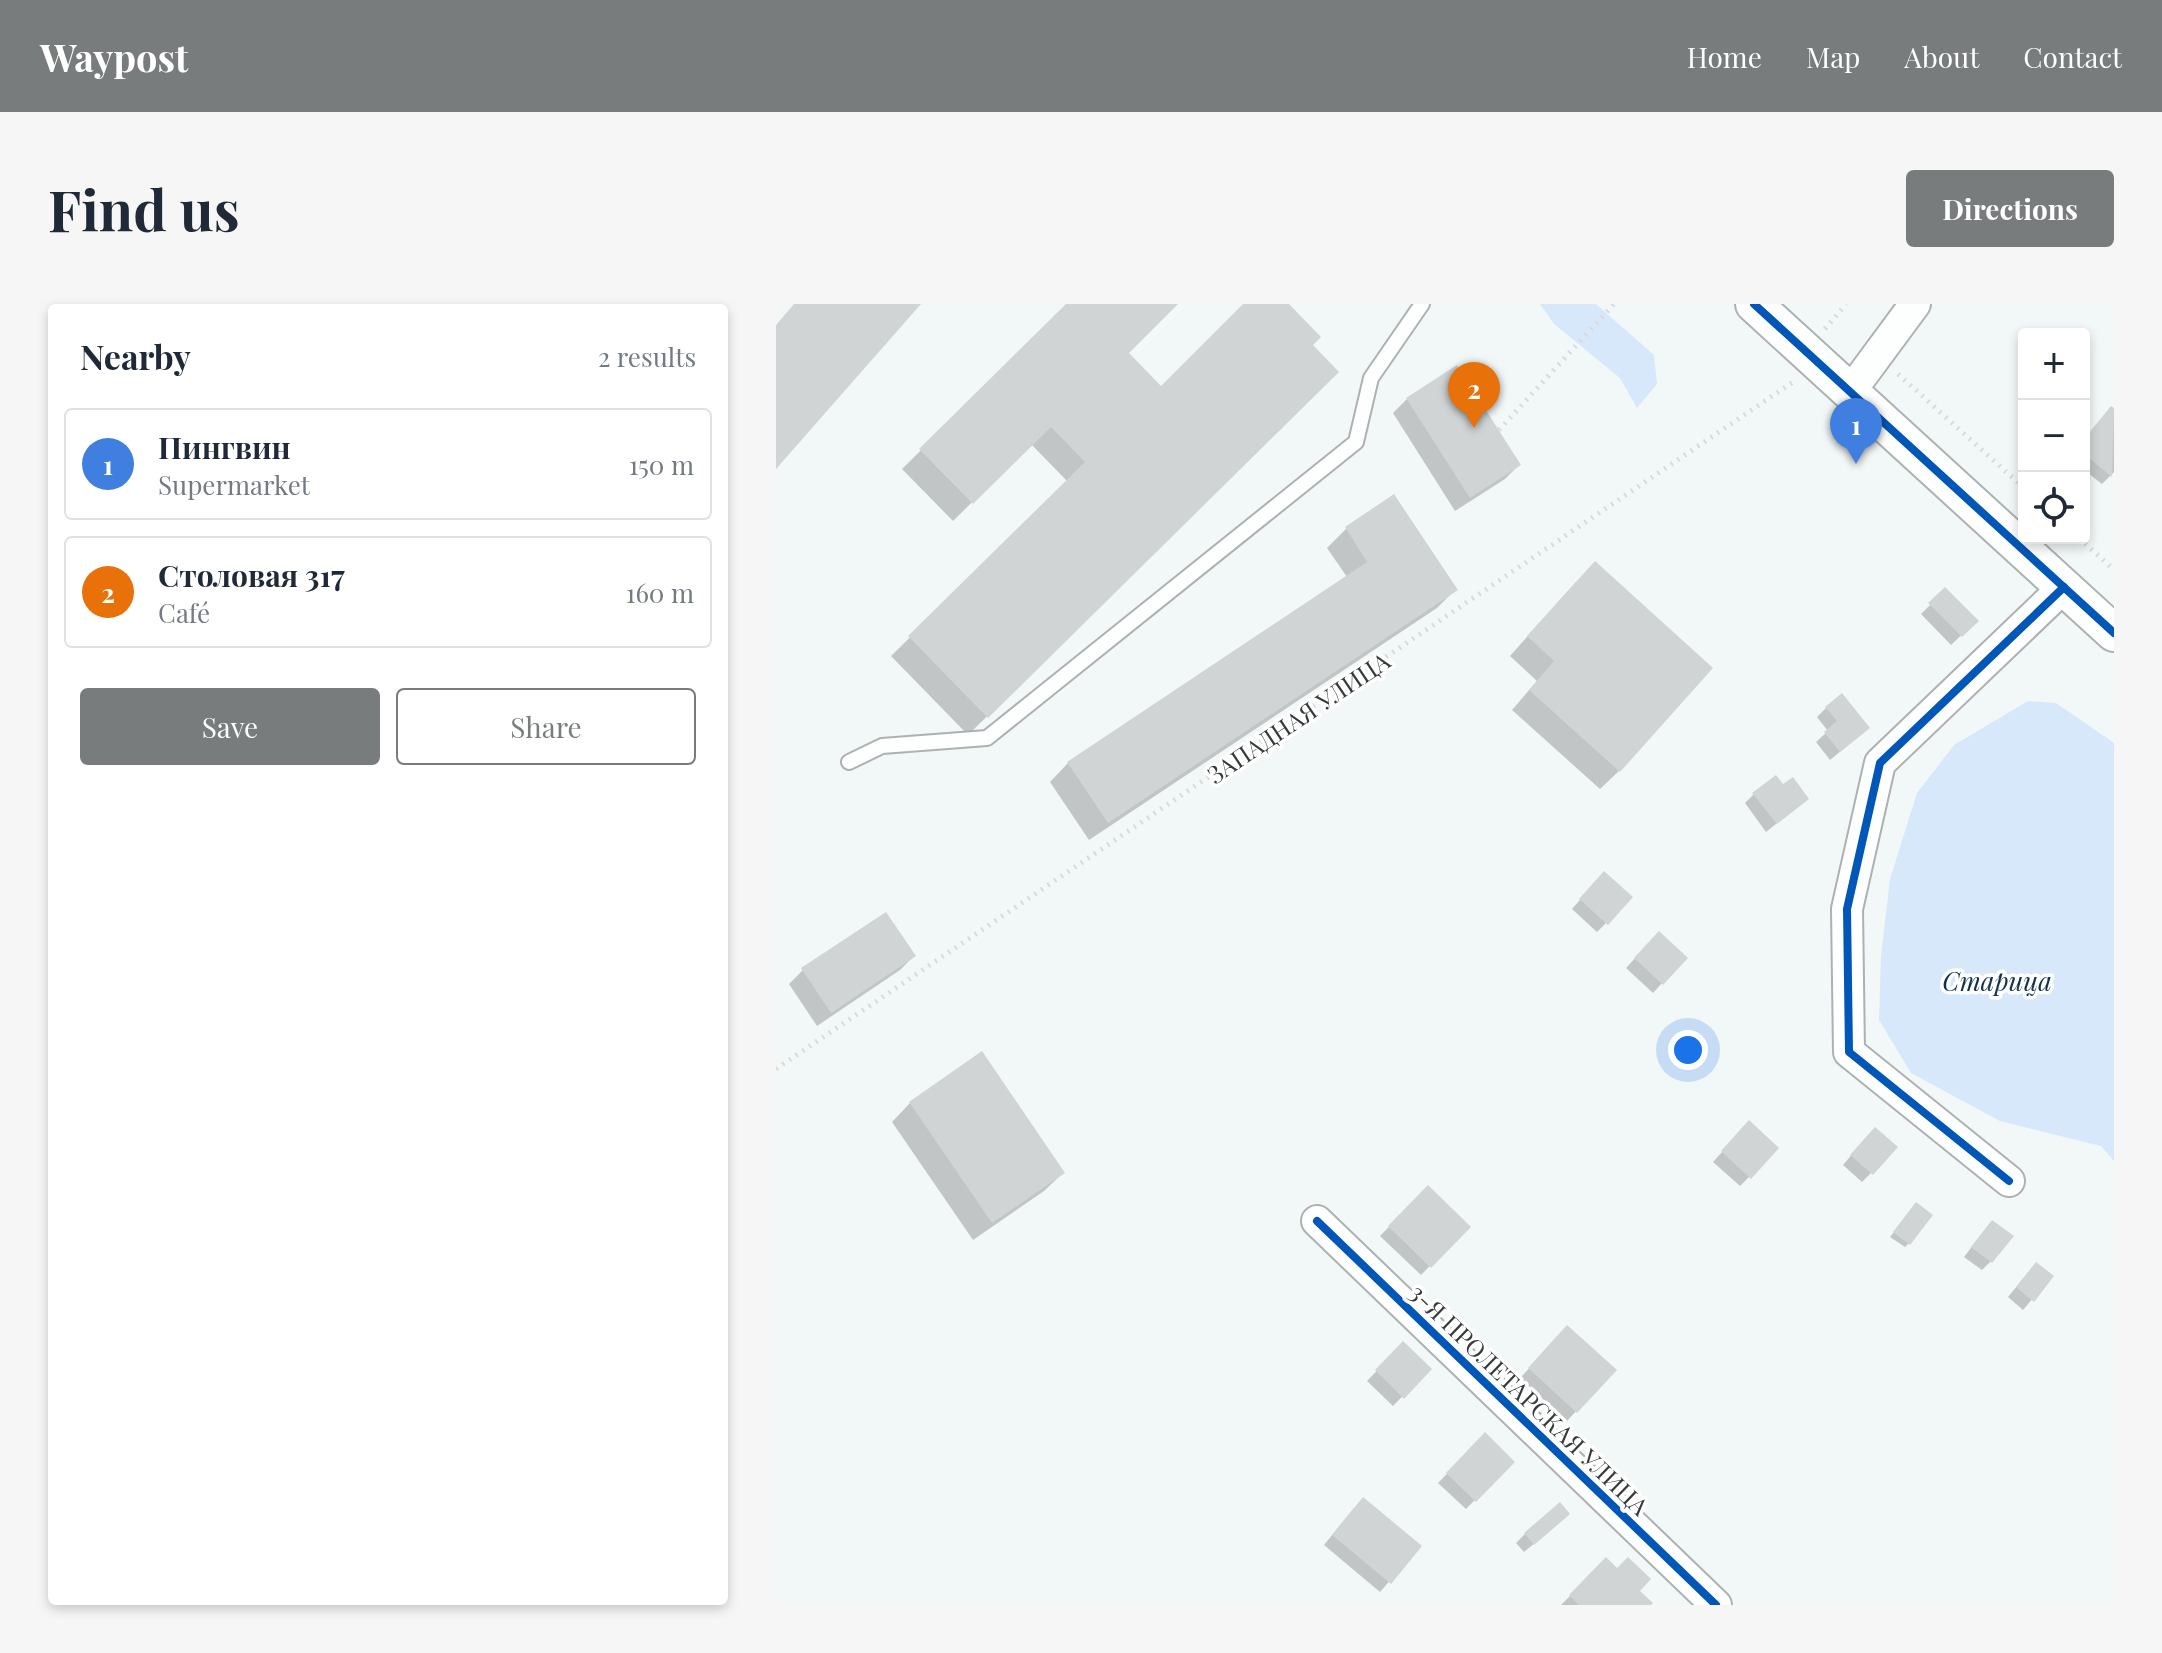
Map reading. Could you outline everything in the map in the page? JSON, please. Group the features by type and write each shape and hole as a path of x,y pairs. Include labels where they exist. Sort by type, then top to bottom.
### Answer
{"street":[{"path":"1754,304 2114,633"},
{"path":"1850,392 1915,304"},
{"path":"2009,1181 1849,1052 1847,909 1880,763 2064,587"},
{"name":"3-Я ПРОЛЕТАРСКАЯ УЛИЦА","path":"1317,1221 1716,1605"}],"lane":[{"path":"849,762 882,746 987,738 1356,442 1371,378 1422,304"}],"path":[{"path":"1499,430 1612,306"},
{"path":"1890,338 1894,371 2018,483"},
{"path":"2086,544 2114,570"}],"water":[{"path":"1540,304 1596,304 1654,355 1657,384 1637,408 1620,378 1554,324"},
{"name":"Старица","path":"2028,701 2056,703 2114,743 2114,1161 2101,1146 2000,1121 1911,1073 1879,1020 1881,956 1890,879 1917,793 1954,745"}],"building":[{"path":"794,304 921,304 776,469 776,325"},
{"path":"1066,304 1178,304 1129,353 1161,386 1243,304 1289,304 1321,337 1313,345 1339,372 988,718 908,636 1085,462 1051,427 973,504 919,449"},
{"path":"1457,365 1521,465 1470,498 1406,398"},
{"path":"2111,406 2114,408 2112,477 2090,459 2090,432"},
{"path":"1394,494 1458,590 1108,823 1067,762 1367,562 1345,527"},
{"path":"1595,561 1713,668 1620,772 1529,690 1554,661 1527,636"},
{"path":"1945,587 1979,621 1962,637 1928,603"},
{"path":"1842,693 1870,728 1840,752 1824,732 1837,721 1825,707"},
{"path":"1776,775 1783,784 1793,777 1809,799 1777,824 1752,793"},
{"path":"1604,871 1633,897 1608,925 1579,899"},
{"path":"886,912 916,956 831,1013 801,968"},
{"path":"1659,931 1688,958 1663,985 1634,958"},
{"path":"982,1051 1065,1173 992,1223 909,1102"},
{"path":"1749,1120 1779,1148 1751,1179 1721,1151"},
{"path":"1875,1127 1898,1147 1873,1175 1850,1155"},
{"path":"1428,1185 1471,1227 1431,1268 1388,1226"},
{"path":"1916,1202 1933,1215 1910,1245 1893,1232"},
{"path":"1992,1220 2014,1236 1992,1263 1971,1247"},
{"path":"2036,1262 2054,1276 2034,1302 2016,1287"},
{"path":"1567,1325 1617,1370 1577,1413 1528,1368"},
{"path":"1403,1341 1432,1369 1404,1399 1375,1370"},
{"path":"1485,1432 1515,1462 1476,1502 1446,1473"},
{"path":"1363,1497 1422,1546 1391,1584 1332,1535"},
{"path":"1560,1502 1570,1514 1534,1545 1524,1533"},
{"path":"1606,1557 1617,1568 1628,1557 1651,1579 1640,1591 1653,1603 1651,1605 1579,1605 1569,1595"}],"cycle path":[{"path":"1754,304 2114,633"},
{"path":"2009,1181 1849,1052 1847,909 1880,763 2064,587"},
{"path":"1317,1221 1716,1605"}],"place":[{"name":"Столовая 317","path":"1474,428"},
{"name":"Пингвин","path":"1856,464"}]}
